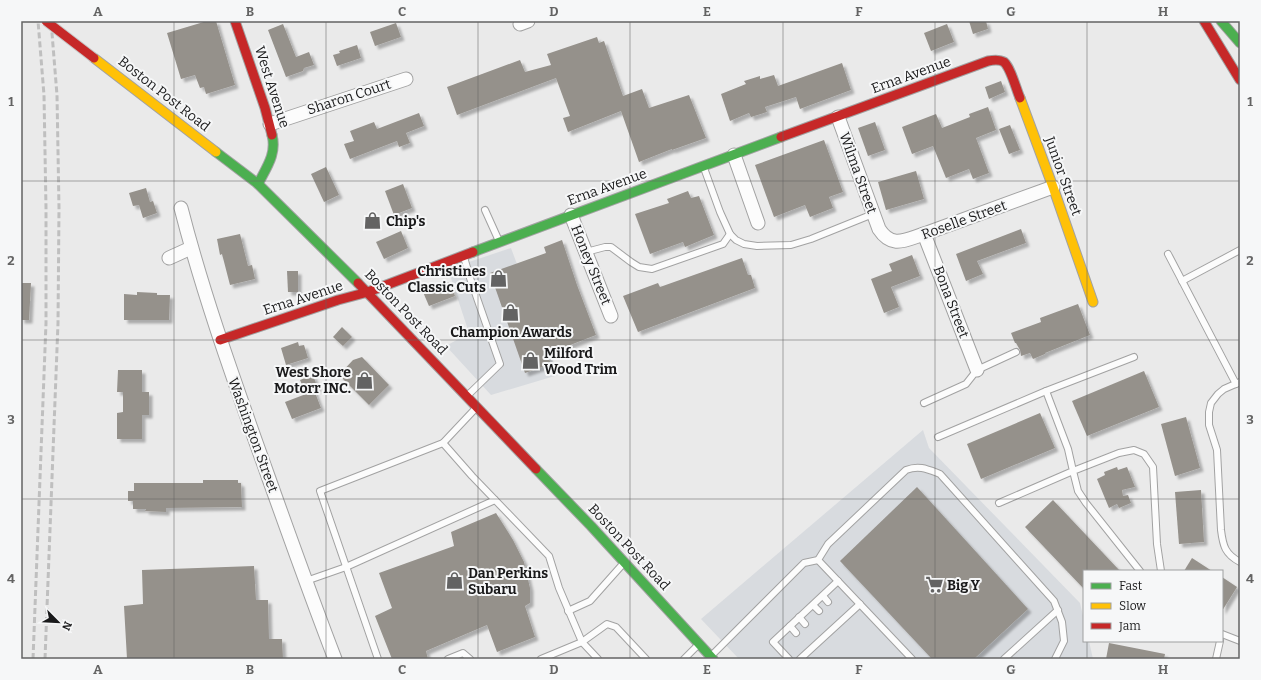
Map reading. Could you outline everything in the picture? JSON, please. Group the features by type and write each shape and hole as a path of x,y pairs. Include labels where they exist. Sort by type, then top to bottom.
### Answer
{"main road":[{"name":"Boston Post Road","path":"46,21 258,184 368,292 477,406 624,562 711,658"},
{"name":"West Avenue","path":"235,21 270,124 273,138 272,157 258,184"},
{"path":"1204,21 1240,80"},
{"path":"1221,21 1240,43"},
{"name":"Erna Avenue","path":"220,340 338,300 368,292 571,215 988,61 995,60 1003,62"},
{"name":"Junior Street","path":"1003,62 1009,69 1053,187 1093,302"}],"street":[{"name":"Sharon Court","path":"270,124 406,79"},
{"name":"Wilma Street","path":"838,117 879,229"},
{"path":"734,155 758,223"},
{"name":"Roselle Street","path":"879,229 883,236 888,240 895,242 903,241 1053,187"},
{"name":"Washington Street","path":"181,208 191,248 220,340 305,581 335,659"},
{"name":"Honey Street","path":"571,215 611,316"},
{"name":"Bona Street","path":"924,234 977,370"},
{"path":"169,258 191,248"}],"lane":[{"path":"703,166 730,234 736,240 744,244 757,246 791,244 811,239 873,214"},
{"path":"486,210 499,242"},
{"path":"586,252 611,247 640,267 652,269 724,244 730,234"},
{"path":"1182,281 1240,250"},
{"path":"1168,254 1238,383 1224,390 1214,398 1208,419 1217,450 1221,530 1223,542 1227,552 1240,562"},
{"path":"463,256 500,364 467,396"},
{"path":"924,403 966,384 977,370 1016,352"},
{"path":"938,437 1046,391 1134,357"},
{"path":"1046,391 1068,449 1078,491 1086,504 1139,570"},
{"path":"378,659 320,491 443,443 477,406"},
{"path":"443,443 472,476 549,556 559,588 582,642 598,659"},
{"path":"999,503 1073,470 1118,453 1134,450 1144,454 1153,467 1157,544 1161,570"},
{"path":"711,658 804,563 818,560 828,544 906,470 915,467 928,469 940,474 1054,601 1062,622 1064,641 1055,659"},
{"path":"305,581 346,567 495,500"},
{"path":"818,560 912,659"},
{"path":"568,611 590,601 624,562"},
{"path":"789,659 773,642 838,581"},
{"path":"823,596 828,602"},
{"path":"800,659 860,604"},
{"path":"813,605 819,611"},
{"path":"1004,659 1058,610"},
{"path":"839,612 844,618"},
{"path":"799,618 805,624"},
{"path":"828,622 834,628"},
{"path":"542,659 582,642 607,624 616,627 646,659"},
{"path":"790,626 796,633"},
{"path":"1223,634 1240,641"},
{"path":"816,635 821,640"},
{"path":"1216,659 1220,642"},
{"path":"806,643 812,648"},
{"path":"684,659 699,644"},
{"path":"448,659 463,653 470,659"}],"shaded area":[{"path":"511,248 558,375 491,395 446,346 469,333 448,269"},
{"name":"Big Y","path":"923,430 929,448 1080,603 1083,616 1083,642 1089,642 1093,659 739,659 701,619"}],"building":[{"path":"207,21 216,21 235,85 206,94 204,87 200,88 195,75 181,79 167,33"},
{"path":"969,21 986,21 988,29 973,34"},
{"path":"396,23 401,37 375,46 370,32"},
{"path":"283,24 296,57 309,52 314,65 286,77 268,30"},
{"path":"947,24 954,42 931,51 924,33"},
{"path":"597,37 599,43 604,41 623,96 642,89 649,108 689,95 706,138 639,162 621,111 568,132 563,118 570,116 556,78 457,115 447,87 520,60 525,72 551,65 547,54"},
{"path":"357,45 361,58 337,66 333,55 340,53 339,51"},
{"path":"842,63 851,90 800,109 796,97 765,107 767,112 751,117 749,113 730,121 721,94 746,84 744,81 760,76 760,79 774,75 778,86"},
{"path":"1001,81 1005,92 989,99 985,87"},
{"path":"988,107 996,130 976,138 989,173 973,179 969,169 946,178 933,146 912,154 902,127 936,114 942,128 970,117 969,114"},
{"path":"419,113 424,126 406,133 410,143 399,147 397,141 350,159 344,144 354,141 350,131 374,122 377,129"},
{"path":"875,122 885,150 868,156 858,128"},
{"path":"1010,125 1020,150 1009,154 999,129"},
{"path":"824,140 843,192 829,197 833,208 810,217 805,205 774,217 755,165"},
{"path":"326,167 339,195 324,202 311,174"},
{"path":"916,171 924,199 886,210 878,182"},
{"path":"403,184 412,208 394,215 385,191"},
{"path":"146,188 150,202 153,201 157,213 143,218 139,205 133,206 129,193"},
{"path":"688,191 691,198 699,196 714,235 685,247 683,242 650,254 635,214 669,203 667,199"},
{"path":"1021,229 1026,243 977,261 983,274 966,281 956,254"},
{"path":"401,231 408,248 384,259 376,242"},
{"path":"240,234 248,266 252,265 255,279 230,285 222,254 220,255 217,239"},
{"path":"562,240 596,335 547,354 551,364 525,373 490,273 546,253 544,247"},
{"path":"912,255 920,276 891,287 899,307 884,313 871,279 892,271 889,264"},
{"path":"742,258 748,275 751,275 755,288 638,332 623,296 658,283 660,287"},
{"path":"287,271 298,271 298,292 288,292"},
{"path":"449,282 455,296 429,306 423,292"},
{"path":"21,283 31,283 29,320 21,320"},
{"path":"137,292 170,295 169,320 124,320 124,294 137,295"},
{"path":"1078,304 1090,335 1033,359 1030,353 1021,356 1020,350 1011,333 1041,322 1040,318"},
{"path":"342,327 352,337 343,346 333,337"},
{"path":"298,342 299,346 304,345 308,358 286,365 281,348"},
{"name":"West Shore Motorr INC.","path":"362,357 389,385 369,405 339,375 353,360"},
{"path":"118,370 142,370 142,392 149,392 149,415 142,415 142,439 117,439 117,413 123,412 123,392 117,392"},
{"path":"1144,371 1159,407 1087,436 1072,401"},
{"path":"313,375 318,389 314,390 321,408 292,419 285,402 306,394 300,380"},
{"path":"1040,413 1055,448 981,479 967,444"},
{"path":"1186,417 1200,468 1175,476 1161,424"},
{"path":"1117,467 1118,470 1127,467 1135,487 1122,490 1123,496 1128,495 1131,503 1119,508 1117,504 1109,508 1097,479 1105,475 1104,472"},
{"path":"203,480 238,480 238,483 241,483 242,507 166,508 166,512 145,511 146,509 133,509 133,501 128,501 128,491 134,491 134,483 203,483"},
{"name":"Big Y","path":"917,487 1028,609 974,659 932,659 840,561"},
{"path":"1201,490 1204,542 1179,544 1175,492"},
{"path":"1053,500 1119,570 1083,570 1083,588 1025,527"},
{"name":"Dan Perkins Subaru","path":"496,513 513,540 524,562 530,588 530,603 525,606 535,637 497,652 487,625 426,651 428,659 392,659 375,616 392,608 379,573 454,546 451,532"},
{"path":"1192,558 1210,570 1185,570"},
{"path":"254,566 256,600 268,600 269,639 282,639 283,659 127,659 124,606 143,604 142,570"},
{"path":"1223,578 1237,587 1223,609"},
{"path":"1109,643 1165,654 1164,659 1106,659"}],"railway":[{"path":"33,659 46,323 44,95 38,21"},
{"path":"45,659 58,323 59,208 57,95 51,21"}],"traffic: fast":[{"path":"1221,21 1240,43"},
{"path":"258,184 272,155 272,135"},
{"path":"473,252 781,137"},
{"path":"216,152 258,184 358,283"},
{"path":"536,469 591,526 713,659"}],"traffic: slow":[{"path":"94,58 216,152"},
{"path":"1020,98 1093,302"}],"traffic: jam":[{"path":"46,21 94,58"},
{"path":"235,21 265,108 272,135"},
{"path":"1204,21 1240,80"},
{"path":"781,137 988,61 1000,60 1007,65 1020,98"},
{"path":"220,340 338,300 368,292 473,252"},
{"path":"358,283 536,469"}],"place":[{"name":"Chip's","path":"373,221"},
{"name":"Christines Classic Cuts","path":"499,279"},
{"name":"Champion Awards","path":"511,312"},
{"name":"Milford Wood Trim","path":"531,361"},
{"name":"West Shore Motorr INC.","path":"364,380"},
{"name":"Dan Perkins Subaru","path":"455,581"},
{"name":"Big Y","path":"934,585"}]}
